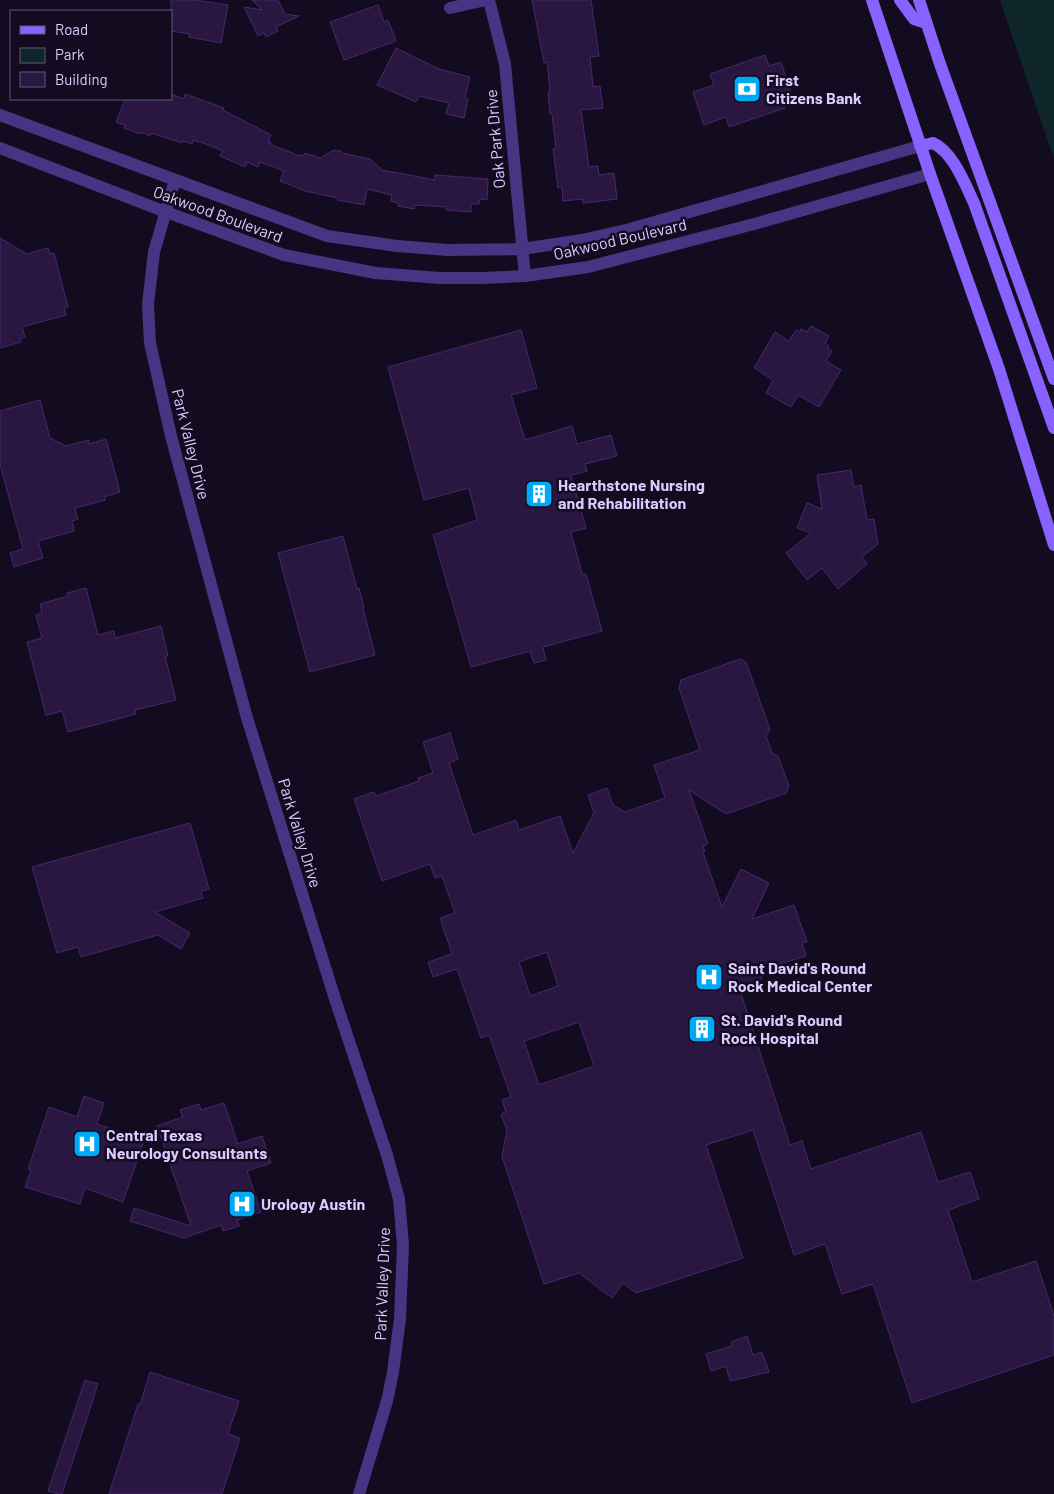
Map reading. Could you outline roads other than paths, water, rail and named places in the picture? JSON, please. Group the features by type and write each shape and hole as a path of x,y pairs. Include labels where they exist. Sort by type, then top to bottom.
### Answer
{"main road":[{"path":"872,0 920,146 999,369 1054,545"},
{"path":"900,0 914,19 926,23"},
{"path":"919,0 1054,379"},
{"path":"920,146 933,144 939,146 945,152 961,177 974,203 1054,428"}],"street":[{"path":"450,8 488,0"},
{"name":"Oak Park Drive","path":"488,0 505,64 525,276"},
{"name":"Oakwood Boulevard","path":"0,116 328,236 398,246 448,250 522,249 582,240 630,229 920,146"},
{"name":"Oakwood Boulevard","path":"0,148 276,253 376,274 430,277 482,278 525,276 588,267 758,223 930,174"},
{"name":"Park Valley Drive","path":"175,180 154,252 148,310 150,343 171,436 247,718 336,1002 387,1155 399,1199 403,1245 400,1319 393,1372 387,1401 359,1494"}],"place":[{"name":"First Citizens Bank","path":"747,89"},
{"name":"Hearthstone Nursing and Rehabilitation","path":"539,494"},
{"name":"Saint David's Round Rock Medical Center","path":"709,977"},
{"name":"St. David's Round Rock Hospital","path":"702,1029"},
{"name":"Central Texas Neurology Consultants","path":"87,1144"},
{"name":"Urology Austin","path":"242,1204"}]}
